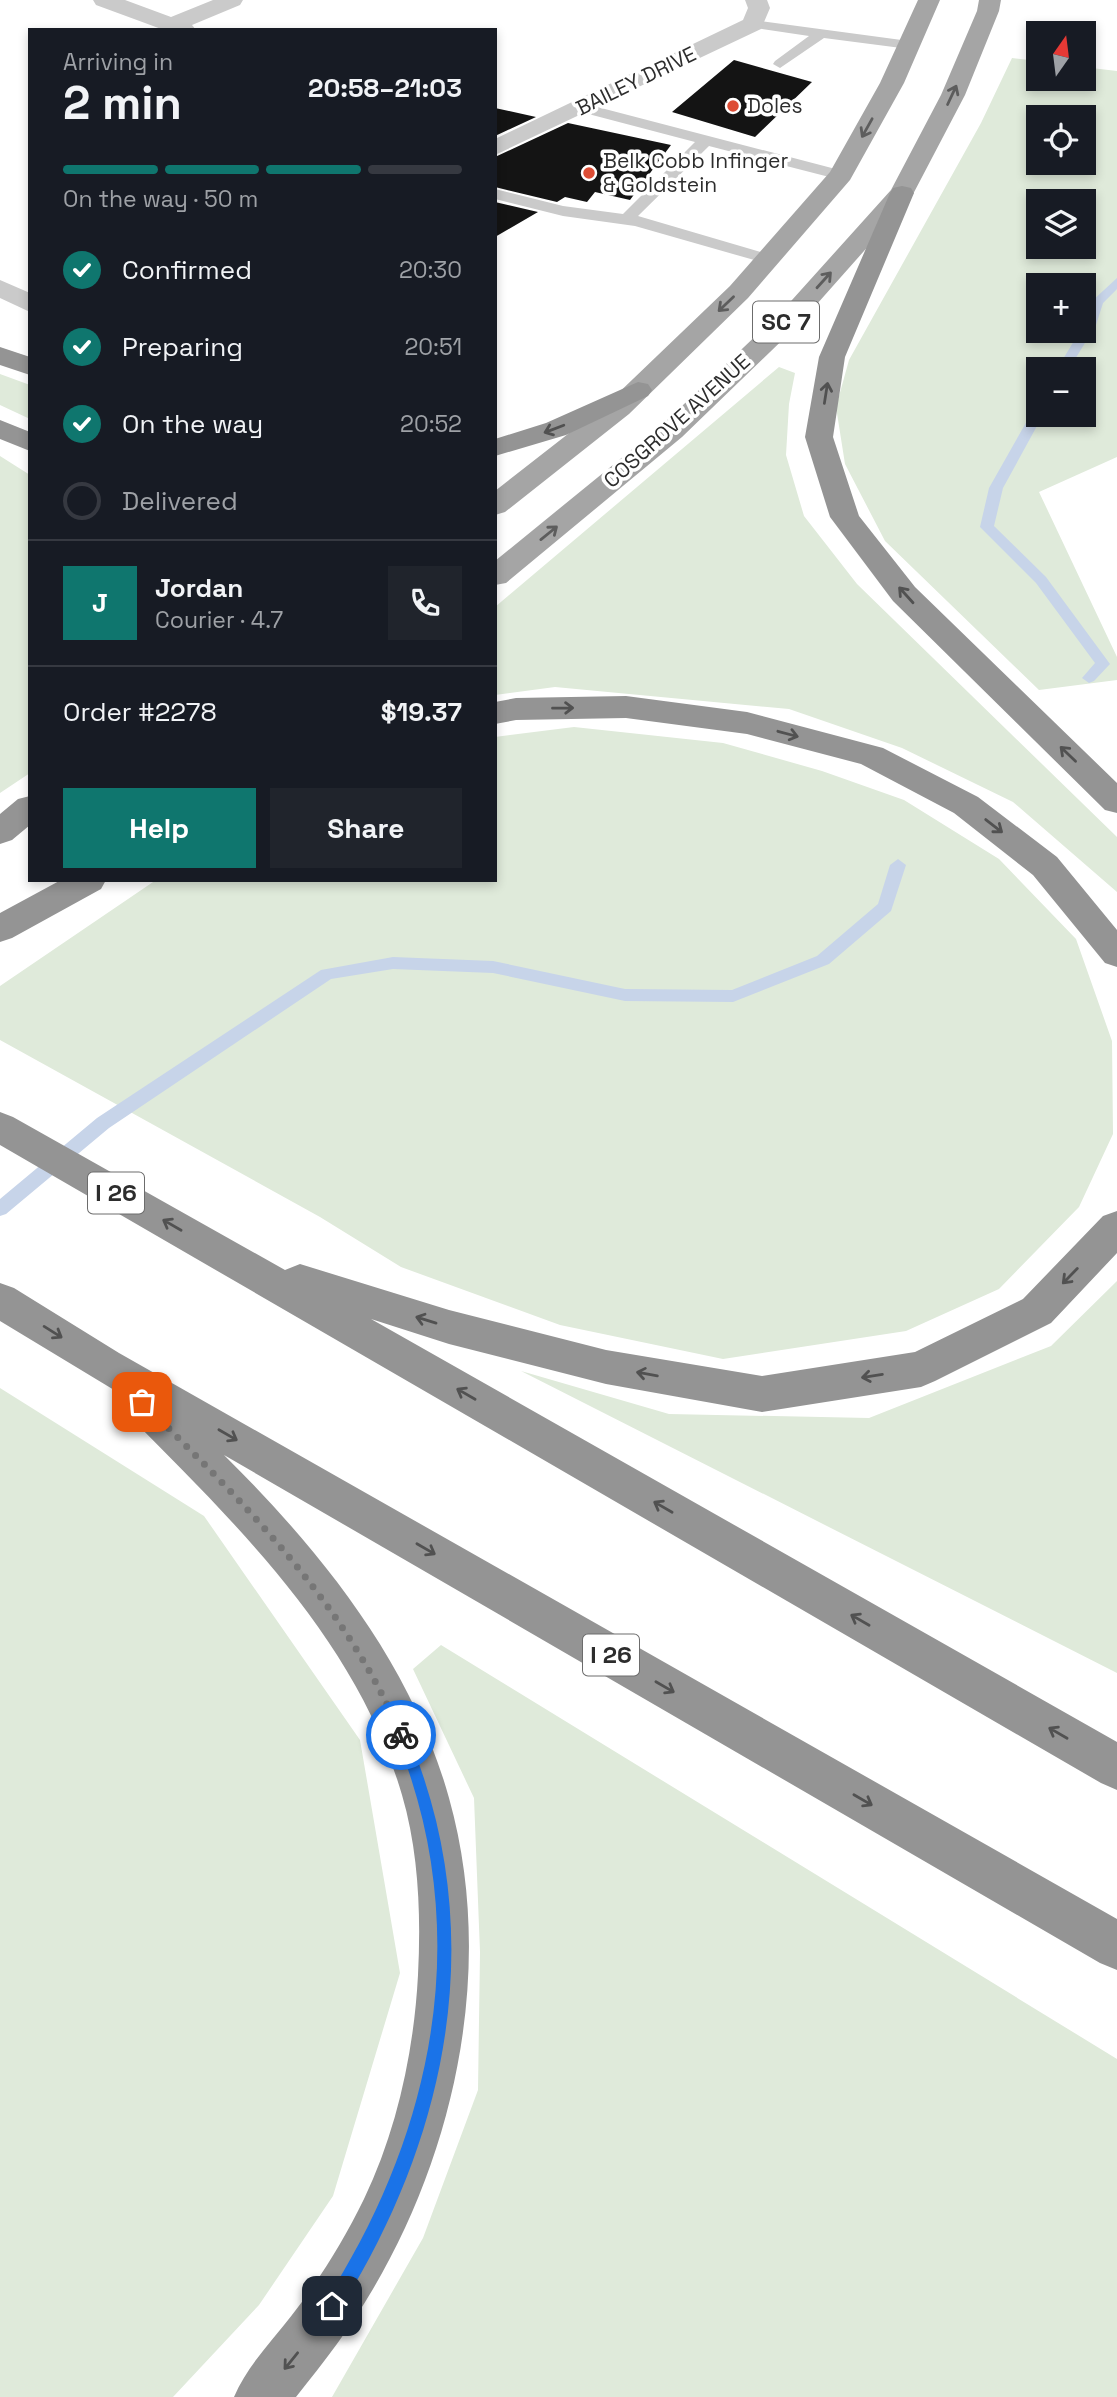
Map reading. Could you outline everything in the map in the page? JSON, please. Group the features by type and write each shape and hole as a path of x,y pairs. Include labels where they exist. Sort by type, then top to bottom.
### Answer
{"highway":[{"path":"902,193 832,357 819,437 845,517 904,594 1117,802"},
{"path":"0,355 28,366"},
{"path":"497,447 556,429 638,390"},
{"path":"0,428 28,442"},
{"path":"497,713 516,709 626,707 747,723 872,756 966,805 1045,866 1117,954"},
{"path":"0,832 28,809"},
{"path":"0,929 85,882"},
{"name":"I 26","path":"0,1127 1117,1767"},
{"path":"231,1259 475,1334 606,1367 762,1394 921,1369 1037,1311 1117,1227"},
{"name":"I 26","path":"0,1300 106,1365 1117,1946"},
{"path":"106,1365 254,1513 316,1590 348,1636 390,1709 415,1768 434,1830 446,1948 441,2017 425,2101 396,2188 357,2266 319,2326 261,2397"}],"main road":[{"name":"COSGROVE AVENUE","path":"497,504 638,390 739,292 841,175 892,83 929,0"},
{"name":"COSGROVE AVENUE","path":"497,574 672,431 792,316 902,193 953,95 988,11 990,0"},
{"path":"0,844 28,825"},
{"path":"0,923 58,882"}],"street":[{"path":"104,0 180,27 232,0"},
{"path":"753,24 759,8 756,0"},
{"name":"BAILEY DRIVE","path":"497,147 753,24"},
{"path":"0,288 28,303"}],"lane":[{"path":"753,24 909,45"},
{"path":"780,64 823,32"},
{"path":"582,108 841,175"},
{"path":"628,219 706,140"},
{"path":"497,194 563,211 628,219 768,259"}],"green space":[{"path":"1012,58 1026,60 1026,91 1096,91 1096,69 1117,71 1117,457 1039,492 1117,657 1117,680 1039,690 885,541 845,464 836,407 849,360 981,123"},
{"path":"779,367 795,373 789,404 786,455 804,516 857,584 1117,837 1117,892 1013,802 902,748 789,709 555,687 497,695 497,605"},
{"path":"0,374 28,384 28,418 0,405"},
{"path":"0,456 28,474 28,774 0,793"},
{"path":"574,727 723,743 822,771 904,800 999,859 1076,939 1112,1041 1113,1134 1079,1207 999,1289 906,1331 723,1359 560,1325 401,1267 320,1217 0,1040 0,986 153,882 497,882 497,737"},
{"path":"1117,1281 1117,1673 521,1371 669,1414 869,1418 1051,1346"},
{"path":"0,1388 204,1516 360,1740 400,1973 333,2196 259,2305 173,2397 0,2397"},
{"path":"441,1645 1117,2059 1117,2397 332,2397 423,2238 478,2090 480,1952 474,1798 413,1669"}],"building":[{"name":"Doles","path":"734,60 812,82 755,137 672,112"},
{"path":"497,108 536,117 497,135"},
{"name":"Belk Cobb Infinger & Goldstein","path":"568,123 671,145 630,200 595,192 587,202 565,197 557,202 497,187 497,156"},
{"path":"497,202 538,212 497,236"}],"waterway":[{"path":"1070,357 1090,325 1097,302 1117,282"},
{"path":"1030,427 996,488 987,527 1041,580 1103,664 1089,678"},
{"path":"0,1209 103,1123 327,974 393,963 493,967 625,995 733,996 823,960 885,907 898,865"}],"way so far":[{"path":"142,1402 254,1513 300,1568 348,1636 390,1709 401,1735"}],"place":[{"name":"Doles","path":"733,106"},
{"name":"Belk Cobb Infinger & Goldstein","path":"589,173"}],"route":[{"path":"332,2306 357,2266 396,2188 425,2101 441,2017 446,1948 434,1830 415,1768 401,1735"}]}
